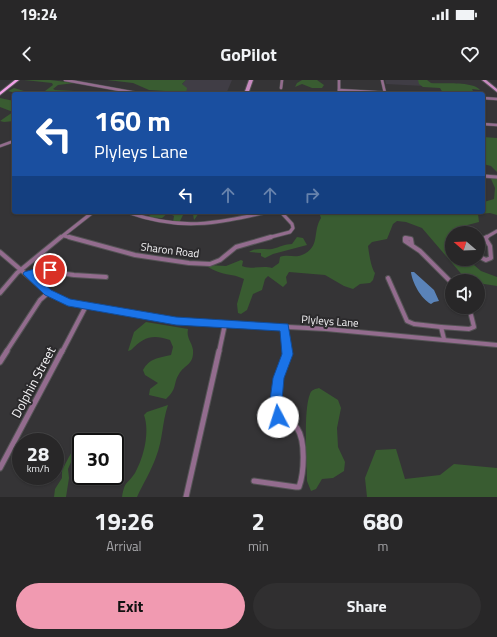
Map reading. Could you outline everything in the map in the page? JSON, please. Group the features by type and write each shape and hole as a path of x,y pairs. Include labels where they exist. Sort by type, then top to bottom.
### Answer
{"main road":[{"path":"0,94 17,80"}],"street":[{"path":"65,80 131,92"},
{"path":"247,92 251,80"},
{"path":"281,88 282,80"},
{"path":"339,80 339,90 370,92"},
{"path":"382,80 385,92"},
{"path":"484,80 497,91"},
{"path":"485,98 497,99"},
{"path":"485,124 497,125"},
{"path":"0,146 12,142"},
{"path":"485,176 497,177"},
{"path":"0,293 22,270 92,214"},
{"path":"132,214 149,220 182,226 210,224 258,214"},
{"name":"Sharon Road","path":"64,236 135,255 189,263 210,264 220,260 236,247 290,232 293,228 292,224 283,214"},
{"path":"485,260 491,258 490,246 485,238 497,231"},
{"path":"412,245 445,277"},
{"name":"Plyleys Lane","path":"0,252 28,274 48,293 68,303 173,321 326,329 497,345"},
{"path":"28,274 50,270 106,277"},
{"path":"388,278 407,320 414,324 469,329 474,327 471,314"},
{"path":"0,362 40,300 48,293"},
{"name":"Dolphin Street","path":"0,468 86,306"},
{"path":"186,497 225,324"},
{"path":"254,481 296,487 299,487 302,482 300,436 292,424 278,417 276,411 279,378 287,354 285,327"},
{"path":"441,327 444,339"}],"shaded area":[{"path":"186,80 232,80 227,92 180,92 179,88"},
{"path":"385,80 422,80 424,86 386,84"}],"green space":[{"path":"24,80 50,80 75,83 58,85 53,89 94,92 8,91 14,88 24,91 45,91 53,85 52,83"},
{"path":"107,80 186,80 182,84 187,88 186,92 168,92 149,90 133,83"},
{"path":"302,80 317,80 324,85 322,88 312,88 302,84 295,87 297,83"},
{"path":"418,80 427,80 431,83 471,85 480,90 472,89 473,91 469,92 442,92 440,88 423,87 419,84"},
{"path":"0,98 12,101 12,112 0,107"},
{"path":"12,113 12,121 0,121"},
{"path":"485,137 497,138 497,172 491,166 485,164"},
{"path":"492,178 497,178 497,215 485,213 485,202 494,199 495,188 491,179"},
{"path":"153,214 167,214 162,218 146,217"},
{"path":"170,214 184,214 179,223 173,222 174,216"},
{"path":"193,214 198,214 194,220"},
{"path":"320,214 478,214 479,222 464,226 445,226 445,255 422,228 406,222 397,221 393,224 387,239 372,242 368,246 371,264 375,273 373,280 370,283 360,284 353,289 344,286 325,275 289,272 286,277 287,283 283,287 268,276 265,279 262,290 253,294 247,310 241,314 238,313 237,304 244,279 218,272 207,265 226,266 241,260 243,261 242,266 245,267 272,268 279,263 280,257 297,256 308,252 314,243 318,223 321,218"},
{"path":"297,237 303,238 307,245 273,254 265,258 261,256 261,253 249,252 260,249 272,249 292,244"},
{"path":"455,266 475,266 481,271 497,277 497,286 485,284 485,274 461,274"},
{"path":"146,322 188,329 188,335 193,350 192,359 177,377 174,389 166,399 149,395 150,389 158,383 145,375 143,370 148,363 158,358 171,355 173,347 170,340 158,337 149,338 140,342 128,351 134,332"},
{"path":"319,388 338,400 341,408 337,428 338,447 345,462 344,471 333,478 322,479 316,489 311,491 307,481 307,412 311,393 313,390"},
{"path":"168,405 158,451 137,497 122,497 125,485 135,473 141,460 146,437 146,422 144,415 147,412"},
{"path":"396,449 405,479 440,475 454,464 497,468 497,497 367,497 365,478 376,450"},
{"path":"72,451 72,460 68,469 69,478 66,497 54,497 55,489 58,485 64,485 64,466"}],"water":[{"path":"411,272 414,272 434,290 439,301 431,304 427,302 415,285"}],"route":[{"path":"50,270 32,272 28,274 48,293 68,303 176,321 285,327 287,354 279,378 276,400 276,411 278,417"}]}
